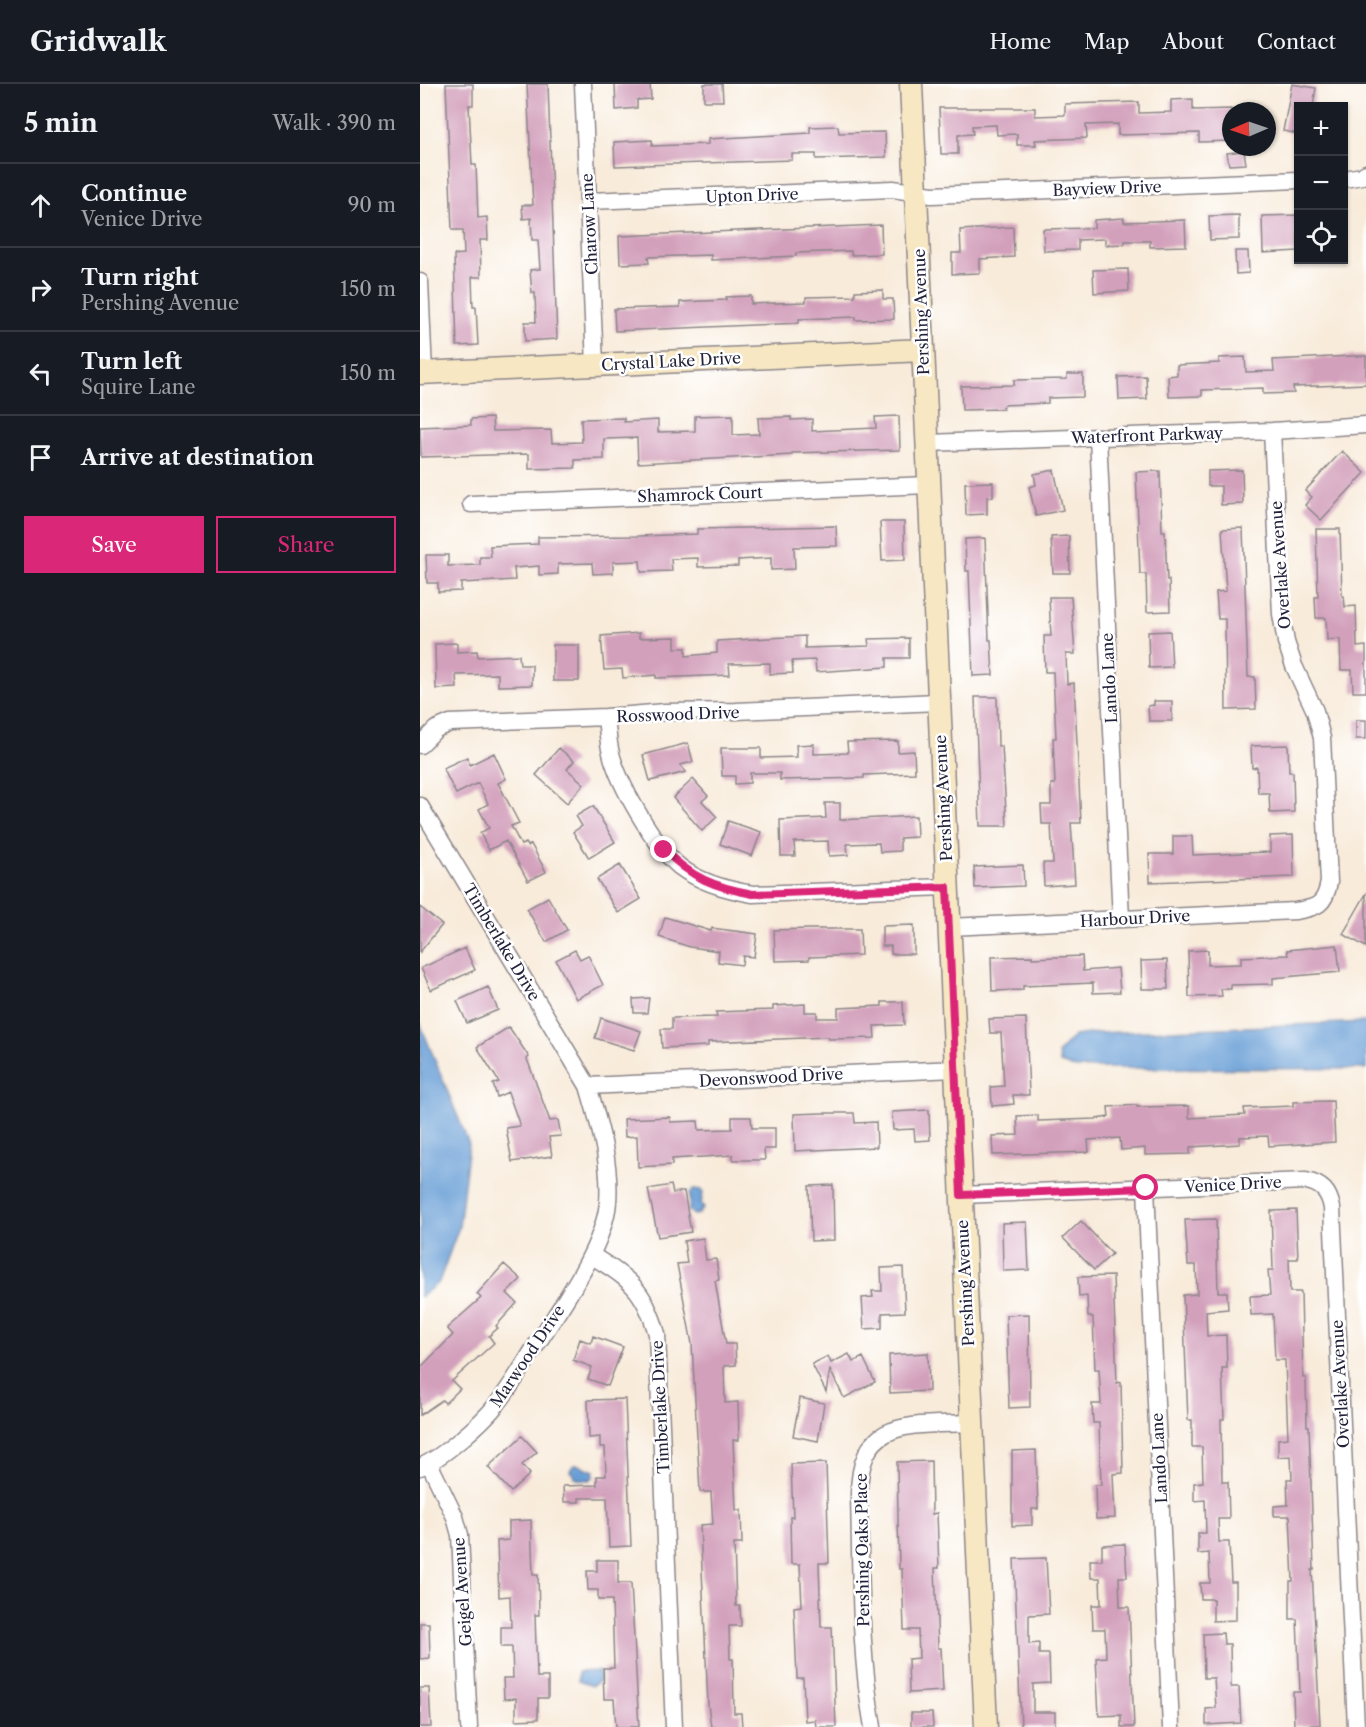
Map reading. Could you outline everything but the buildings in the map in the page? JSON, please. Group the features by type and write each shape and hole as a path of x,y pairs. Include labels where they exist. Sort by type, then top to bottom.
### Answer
{"street":[{"name":"Charow Lane","path":"583,84 595,365"},
{"name":"Pershing Avenue","path":"911,84 986,1727"},
{"path":"1348,179 1362,177 1366,173"},
{"name":"Bayview Drive","path":"916,192 932,195 1294,180"},
{"name":"Upton Drive","path":"588,201 893,189 916,192"},
{"path":"420,282 422,373"},
{"name":"Crystal Lake Drive","path":"422,373 923,350"},
{"name":"Waterfront Parkway","path":"927,443 1272,431 1366,425"},
{"name":"Overlake Avenue","path":"1272,431 1281,614 1286,642 1294,666 1315,711 1322,738 1329,882 1327,894 1320,905"},
{"name":"Lando Lane","path":"1098,437 1120,919"},
{"name":"Shamrock Court","path":"471,504 928,485"},
{"name":"Rosswood Drive","path":"422,743 436,729 450,723 938,702"},
{"path":"606,717 610,749 617,771 649,830 681,867 704,880 729,890 753,894 947,887"},
{"name":"Timberlake Drive","path":"420,806 588,1086 602,1133 608,1202 604,1222 591,1255 626,1278 641,1294 651,1311 657,1334 674,1727"},
{"name":"Harbour Drive","path":"949,927 1295,911 1320,905"},
{"name":"Devonswood Drive","path":"588,1086 955,1069"},
{"name":"Venice Drive","path":"961,1195 1306,1181 1316,1183 1323,1188"},
{"name":"Lando Lane","path":"1146,1188 1171,1727"},
{"name":"Overlake Avenue","path":"1323,1188 1330,1197 1332,1208 1356,1727"},
{"name":"Marwood Drive","path":"425,1465 470,1431 497,1405 591,1255"},
{"name":"Pershing Oaks Place","path":"873,1727 866,1680 863,1629 859,1475 863,1458 872,1443 886,1432 906,1426 972,1423"},
{"name":"Geigel Avenue","path":"425,1465 455,1517 460,1535 469,1727"}],"water":[{"path":"1366,1022 1366,1069 1074,1068 1060,1063 1058,1053 1074,1036 1097,1033"},
{"path":"420,1023 469,1144 459,1227 439,1282 420,1297"},
{"path":"694,1189 702,1190 701,1204 704,1207 699,1214 694,1215 689,1211 690,1193"},
{"path":"576,1464 594,1471 593,1477 589,1480 577,1479 570,1471"},
{"path":"599,1671 599,1682 592,1686 578,1681 578,1672"}],"route":[{"path":"664,850 681,867 704,880 729,890 753,894 947,887 961,1195 1146,1188"}]}
